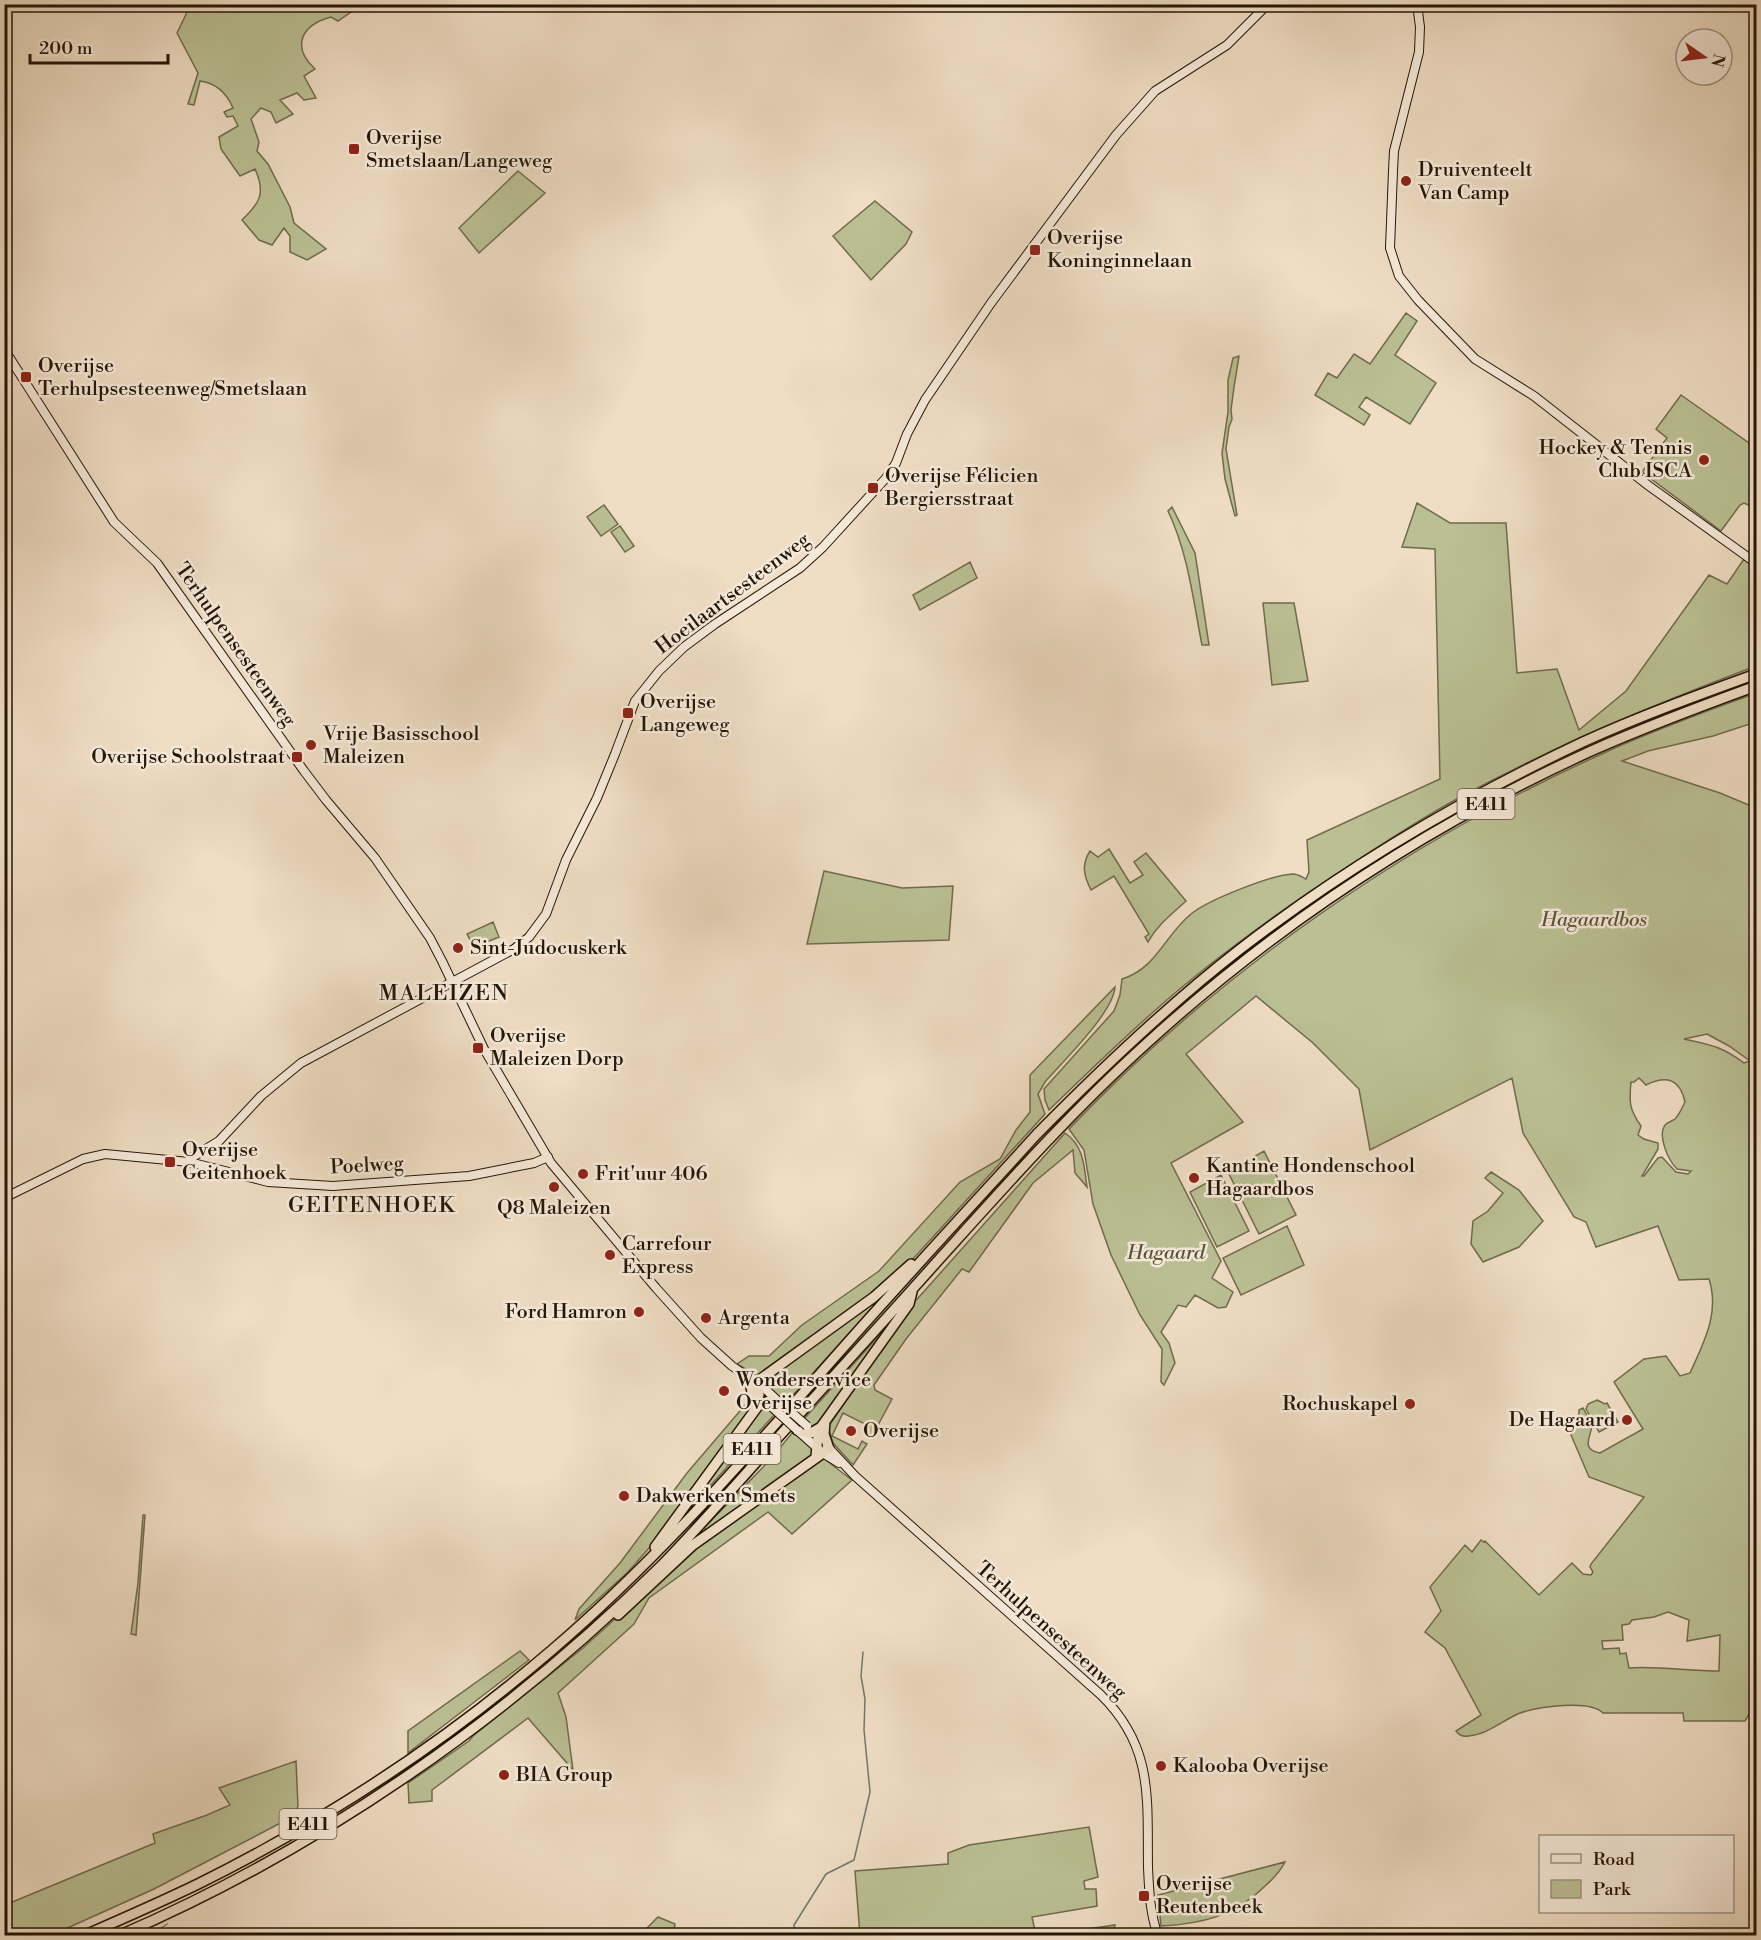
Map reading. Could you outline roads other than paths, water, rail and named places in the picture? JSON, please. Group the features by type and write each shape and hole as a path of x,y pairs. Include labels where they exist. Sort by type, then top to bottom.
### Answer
{"highway":[{"name":"E411","path":"83,1935 199,1884 355,1795 408,1760 551,1651 651,1557 708,1498 1037,1134 1094,1076 1192,989 1290,912 1429,822 1530,768 1636,719 1756,674"},
{"name":"E411","path":"118,1935 205,1896 258,1868 362,1806 425,1764 496,1711 597,1626 662,1565 1036,1153 1108,1079 1199,997 1292,925 1416,844 1483,805 1590,752 1756,686"},
{"path":"756,1382 874,1297 918,1257 932,1249"},
{"path":"812,1434 826,1420 909,1304 914,1288"},
{"path":"756,1382 766,1399 782,1404"},
{"path":"752,1414 756,1382"},
{"path":"651,1557 656,1544 752,1414 766,1399"},
{"path":"597,1626 612,1620 693,1545 822,1452 826,1420"},
{"path":"797,1430 812,1434 822,1452"},
{"path":"653,1582 662,1565"}],"street":[{"name":"Hoeilaartsesteenweg","path":"189,1162 191,1158 219,1141 261,1096 302,1063 514,949 536,930 546,914 566,860 599,792 640,693 684,646 800,568 823,547 886,478 896,463 914,419 925,400 991,303 1116,135 1155,91 1227,45 1268,4"},
{"path":"1417,4 1420,27 1419,52 1395,151 1393,171 1390,248 1399,276 1418,300 1475,359 1528,391 1649,486 1756,563"},
{"name":"Terhulpensesteenweg","path":"4,349 114,522 157,563 310,779 375,858 430,938 484,1049 548,1157 701,1338 732,1366 756,1382"},
{"name":"Poelweg","path":"4,1198 74,1163 93,1156 114,1154 189,1162 256,1180 333,1186 469,1176 534,1163 548,1157"},
{"path":"766,1399 797,1430"},
{"path":"782,1404 812,1434"},
{"name":"Terhulpensesteenweg","path":"822,1452 846,1467 1101,1695 1124,1721 1139,1751 1146,1780 1149,1891 1155,1934"}],"waterway":[{"path":"796,1936 794,1925 826,1874 854,1860 870,1792 864,1730 865,1699 861,1676 863,1652"},
{"path":"150,1936 167,1924"}],"place":[{"name":"Overijse Smetslaan/Langeweg","path":"354,149"},
{"name":"Druiventeelt Van Camp","path":"1406,181"},
{"name":"Overijse Koninginnelaan","path":"1035,250"},
{"name":"Overijse Terhulpsesteenweg/Smetslaan","path":"26,377"},
{"name":"Hockey & Tennis Club ISCA","path":"1704,460"},
{"name":"Overijse Félicien Bergiersstraat","path":"873,488"},
{"name":"Overijse Langeweg","path":"628,713"},
{"name":"Vrije Basisschool Maleizen","path":"311,745"},
{"name":"Overijse Schoolstraat","path":"297,757"},
{"name":"Sint-Judocuskerk","path":"458,948"},
{"name":"Overijse Maleizen Dorp","path":"478,1048"},
{"name":"Overijse Geitenhoek","path":"170,1162"},
{"name":"Frit'uur 406","path":"583,1174"},
{"name":"Kantine Hondenschool Hagaardbos","path":"1194,1178"},
{"name":"Q8 Maleizen","path":"554,1187"},
{"name":"Carrefour Express","path":"610,1255"},
{"name":"Ford Hamron","path":"639,1312"},
{"name":"Argenta","path":"706,1318"},
{"name":"Wonderservice Overijse","path":"724,1391"},
{"name":"Rochuskapel","path":"1410,1404"},
{"name":"De Hagaard","path":"1627,1420"},
{"name":"Overijse","path":"851,1431"},
{"name":"Dakwerken Smets","path":"624,1496"},
{"name":"Kalooba Overijse","path":"1161,1766"},
{"name":"BIA Group","path":"504,1775"},
{"name":"Overijse Reutenbeek","path":"1144,1896"}],"district":[{"name":"MALEIZEN","path":"444,993"},
{"name":"GEITENHOEK","path":"372,1205"}],"park label":[{"name":"Hagaardbos","path":"1594,920"},
{"name":"Hagaard","path":"1166,1253"}]}
